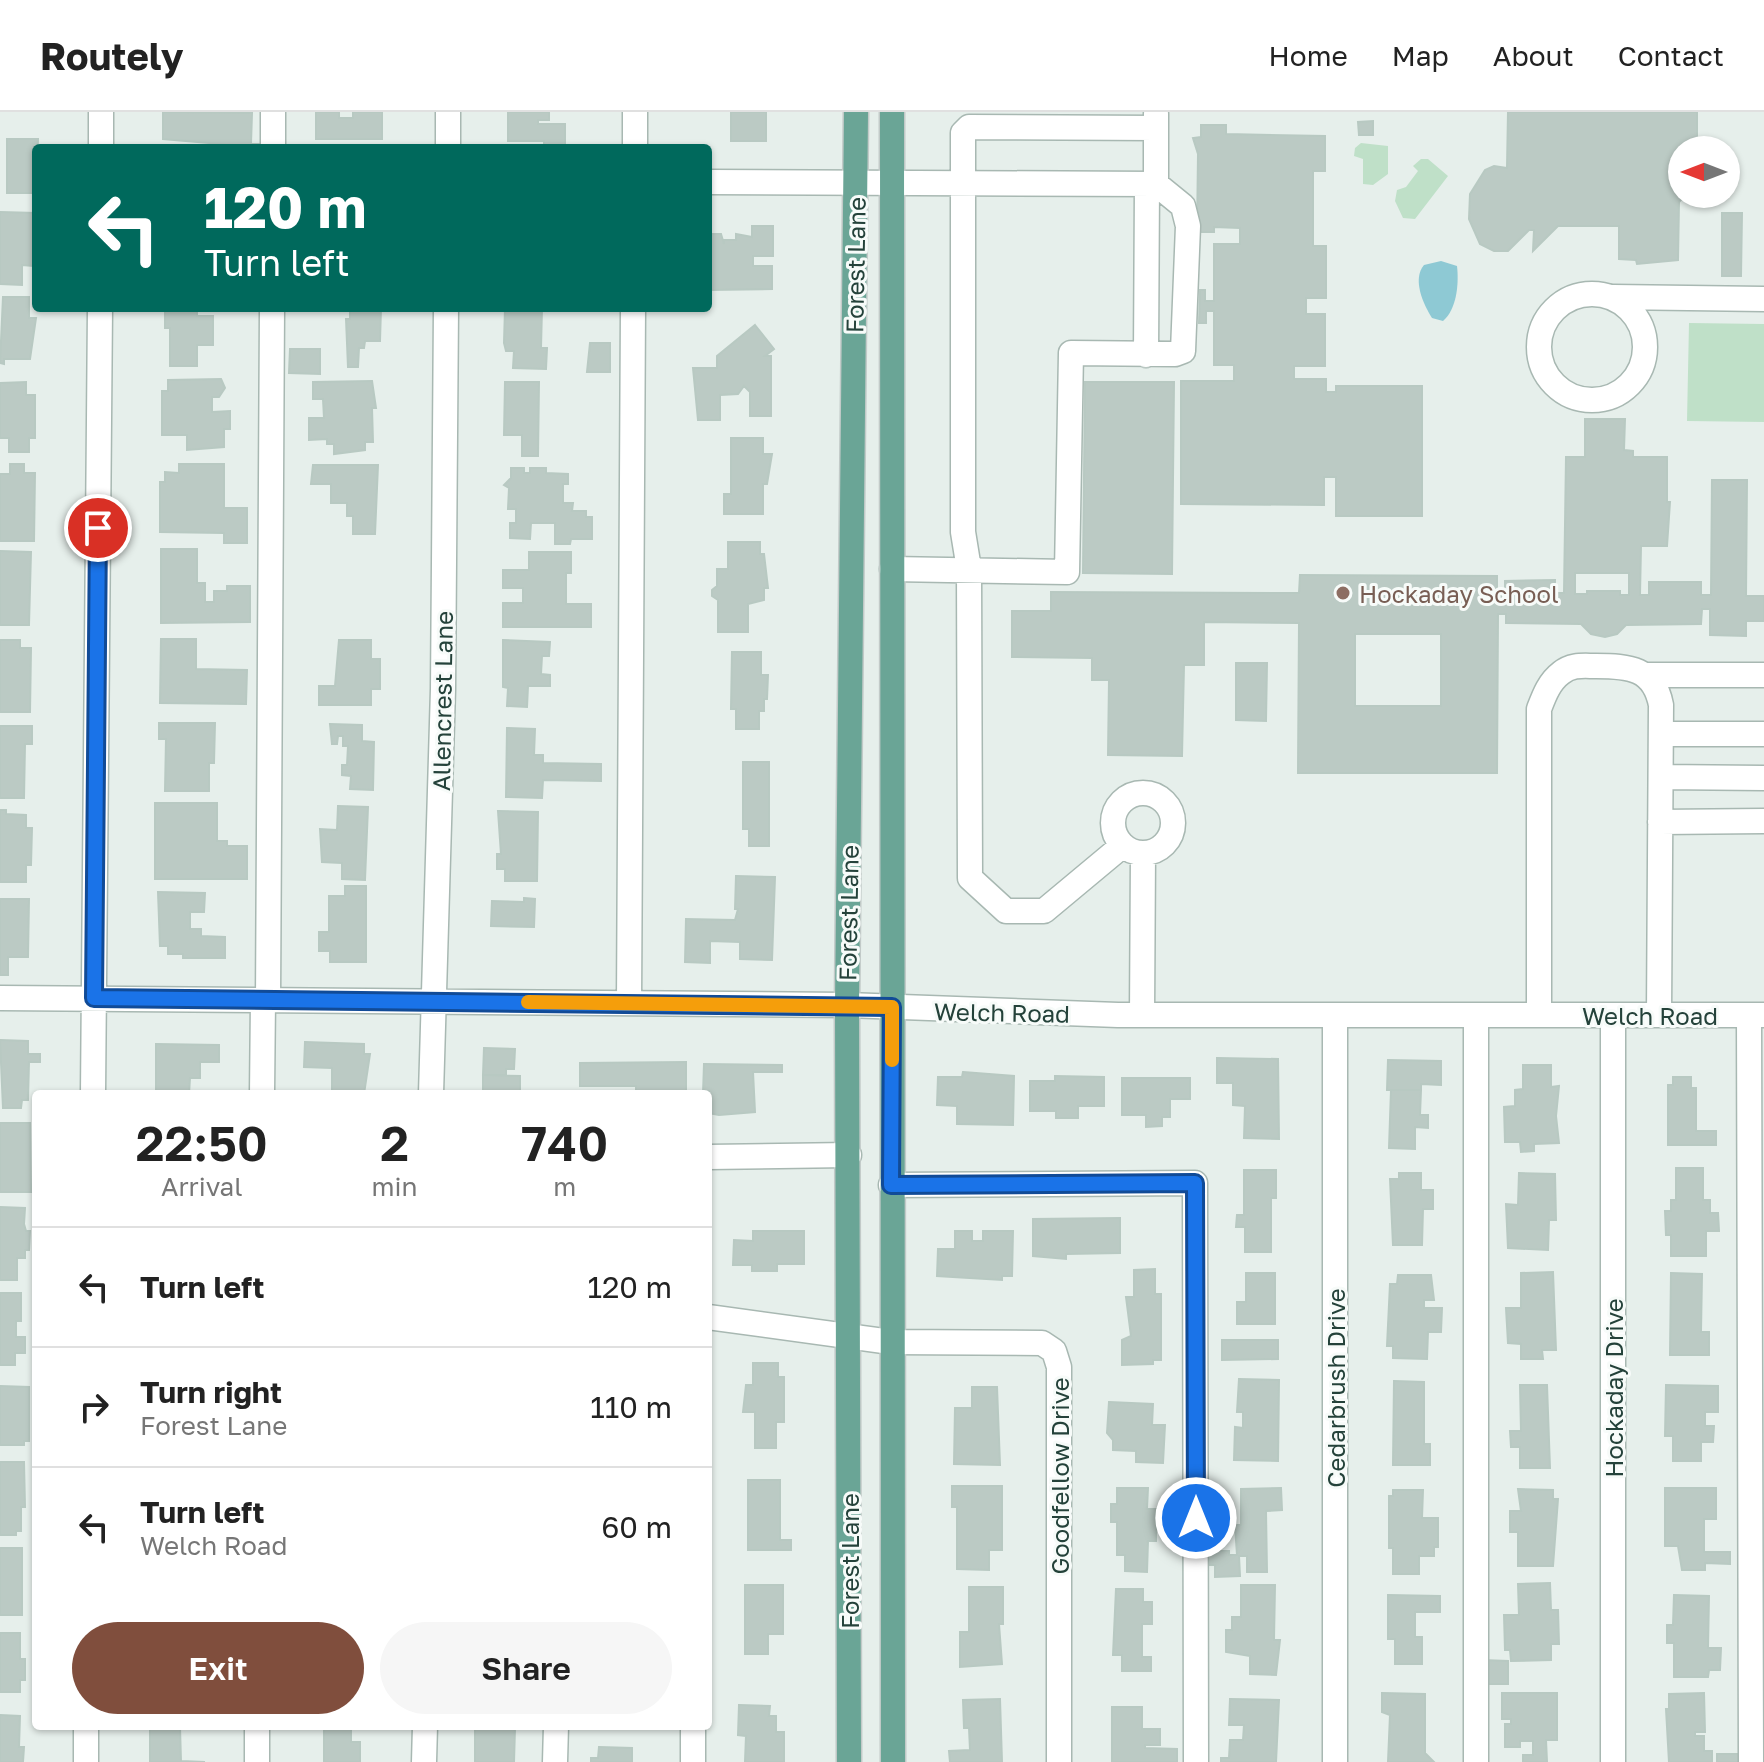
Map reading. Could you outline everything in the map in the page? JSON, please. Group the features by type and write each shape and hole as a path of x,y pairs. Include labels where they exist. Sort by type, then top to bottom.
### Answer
{"main road":[{"name":"Forest Lane","path":"849,1762 847,1005 856,112"},
{"name":"Forest Lane","path":"892,112 893,1762"},
{"path":"852,569 892,569"}],"street":[{"path":"101,112 101,144"},
{"path":"273,112 273,144"},
{"path":"448,112 448,144"},
{"path":"635,112 635,144"},
{"path":"1142,1015 1132,850 1044,911 1006,911 970,878 969,569 963,543 962,184 963,133 969,127 1156,120 1146,355"},
{"path":"712,182 1152,184 1183,206 1188,226 1186,340 1183,351 1146,355 1071,353 1067,572 892,569"},
{"path":"1613,297 1636,317 1643,331 1643,362 1636,376 1613,396 1576,398 1555,386 1542,365 1539,341 1541,329 1554,308 1567,299 1582,294 1764,299"},
{"path":"93,1090 100,312"},
{"path":"262,1090 272,312"},
{"name":"Allencrest Lane","path":"431,1090 443,689 446,312"},
{"path":"629,1003 633,312"},
{"path":"1539,1015 1539,709 1546,690 1573,665 1631,666 1647,675 1658,689 1661,734 1659,1015"},
{"path":"1647,675 1764,675"},
{"path":"1661,734 1764,734"},
{"path":"1661,777 1764,778"},
{"path":"1660,822 1764,821"},
{"name":"Welch Road","path":"0,998 847,1005 1142,1015 1757,1015"},
{"name":"Cedarbrush Drive","path":"1335,1015 1335,1762"},
{"path":"1476,1015 1476,1762"},
{"name":"Hockaday Drive","path":"1613,1015 1613,1762"},
{"path":"1751,1762 1757,1015"},
{"path":"712,1157 849,1155"},
{"path":"891,1185 1195,1183 1196,1762"},
{"name":"Goodfellow Drive","path":"712,1317 891,1342 1042,1343 1054,1351 1059,1367 1059,1762"},
{"path":"86,1730 86,1762"},
{"path":"257,1730 257,1762"},
{"path":"424,1762 425,1730"},
{"path":"555,1762 556,1730"},
{"path":"693,1730 693,1762"}],"green space":[{"path":"1361,143 1388,146 1388,174 1373,185 1363,184 1363,159 1354,156 1355,148"},
{"path":"1421,159 1428,159 1448,176 1415,219 1403,218 1395,201 1397,190 1406,187 1418,171 1413,166"},
{"path":"1689,323 1764,324 1764,422 1687,421"}],"water":[{"path":"1441,261 1457,266 1458,273 1454,303 1443,321 1432,318 1422,299 1419,284 1424,265"}],"building":[{"path":"163,112 252,113 251,144 163,139"},
{"path":"316,112 339,112 339,118 353,118 353,112 382,112 382,139 316,139"},
{"path":"508,112 549,112 549,120 538,120 538,124 565,124 565,144 508,141"},
{"path":"731,112 766,112 766,141 731,141"},
{"path":"1508,112 1697,112 1697,136 1668,136 1668,208 1679,208 1678,260 1637,264 1636,260 1619,259 1619,226 1558,226 1533,251 1534,230 1529,230 1508,251 1494,251 1480,244 1469,219 1470,194 1485,170 1494,166 1507,168"},
{"path":"1373,121 1373,135 1359,135 1358,122"},
{"path":"1201,125 1226,125 1226,134 1325,136 1325,171 1313,171 1313,246 1326,246 1326,298 1306,298 1306,314 1325,314 1325,366 1294,366 1294,379 1326,379 1326,392 1336,392 1336,386 1422,386 1422,516 1336,516 1336,477 1324,477 1324,505 1181,504 1181,381 1234,381 1234,365 1214,365 1214,311 1206,311 1206,323 1199,323 1200,290 1205,290 1205,301 1214,301 1214,244 1240,244 1240,228 1214,227 1214,232 1197,232 1198,154 1193,138 1201,137"},
{"path":"7,139 38,139 38,144 32,144 32,193 7,193"},
{"path":"0,212 32,213 32,266 22,265 22,285 0,284"},
{"path":"1722,213 1742,213 1741,276 1722,276"},
{"path":"752,226 773,226 773,256 753,256 753,266 772,266 772,289 712,290 712,234 721,234 724,244 724,240 736,240 736,234 752,237"},
{"path":"3,297 29,297 29,318 36,318 30,359 4,359 4,364 0,363"},
{"path":"165,312 197,312 197,316 213,316 213,345 197,345 197,366 170,366 170,328 165,328"},
{"path":"350,312 381,312 380,341 365,341 364,348 359,348 358,367 348,367 346,319 350,319"},
{"path":"505,312 542,312 541,348 547,348 546,369 513,368 514,351 506,351"},
{"path":"755,325 774,349 765,356 771,356 771,416 750,416 750,392 744,386 738,394 720,395 720,420 698,420 693,368 717,368 717,356"},
{"path":"590,343 610,343 610,372 587,372"},
{"path":"290,349 320,349 320,374 289,373"},
{"path":"221,379 225,388 219,397 212,397 212,412 230,411 230,429 224,429 224,447 187,450 187,435 162,435 162,391 168,391 168,380"},
{"path":"372,381 376,408 372,408 373,442 365,442 365,450 334,454 334,444 327,444 327,439 309,440 309,418 324,418 323,399 313,399 313,382"},
{"path":"26,382 26,395 35,395 35,438 29,438 29,452 9,452 9,438 0,438 0,383"},
{"path":"505,382 539,382 538,456 522,456 522,435 504,435"},
{"path":"1085,382 1174,382 1172,574 1083,573"},
{"name":"Hockaday School","path":"1585,419 1625,419 1624,450 1633,451 1633,457 1667,457 1667,502 1670,502 1667,546 1641,546 1640,595 1649,595 1649,582 1701,582 1701,595 1711,595 1712,480 1747,480 1746,596 1764,596 1764,621 1746,621 1746,636 1710,635 1710,609 1702,609 1701,624 1626,625 1617,634 1605,637 1591,634 1581,624 1506,623 1506,614 1498,614 1497,773 1298,773 1299,623 1204,622 1204,665 1184,665 1182,756 1108,755 1109,680 1092,680 1092,658 1012,657 1012,611 1051,611 1051,592 1299,593 1300,575 1497,576 1497,594 1505,595 1505,581 1555,580 1555,593 1564,593 1566,457 1585,457","holes":["1575,573 1629,573 1629,595 1620,595 1620,591 1575,594","1355,634 1441,634 1441,706 1355,706"]},
{"path":"731,438 763,438 763,454 772,454 767,484 763,484 763,514 724,514 724,494 731,494"},
{"path":"10,464 24,464 24,473 35,473 34,541 0,541 0,474 10,474"},
{"path":"179,464 224,464 224,508 247,508 247,543 224,543 224,533 160,532 160,482 165,482 165,472 179,473"},
{"path":"313,465 378,465 375,534 353,534 353,516 347,516 347,503 331,503 331,484 311,484"},
{"path":"511,468 524,468 524,473 530,473 530,468 546,468 546,473 568,474 568,484 563,484 563,503 573,503 572,511 586,511 586,517 592,517 592,539 571,539 570,544 555,544 555,523 531,523 530,539 510,538 510,523 516,523 516,509 508,509 509,488 504,485 511,478"},
{"path":"728,542 760,542 760,554 764,554 768,588 764,588 764,600 748,604 748,632 718,632 718,600 712,596 712,590 717,586 717,569 728,569"},
{"path":"161,549 197,549 197,583 205,583 205,602 214,602 214,591 227,591 227,586 250,586 250,622 161,623"},
{"path":"0,551 31,552 29,625 0,625"},
{"path":"529,552 571,552 571,573 566,573 566,604 591,604 591,627 503,627 503,603 523,603 523,588 503,588 503,570 529,570"},
{"path":"161,639 196,639 196,669 247,670 246,704 160,703"},
{"path":"0,640 20,640 20,648 31,648 30,712 0,712"},
{"path":"339,640 371,640 371,659 380,659 380,689 371,689 371,705 319,705 319,686 335,686"},
{"path":"503,640 550,642 549,656 542,656 541,674 550,675 550,686 528,686 527,707 507,706 508,688 503,687"},
{"path":"732,652 761,652 761,675 768,675 764,711 759,711 759,729 736,729 736,709 731,709"},
{"path":"1236,663 1267,663 1266,721 1236,720"},
{"path":"159,723 215,723 214,763 209,763 209,791 165,791 166,739 159,739"},
{"path":"330,724 362,725 362,741 374,742 373,790 350,789 351,776 342,775 342,765 347,765 348,746 343,746 343,736 338,736 337,744 332,744"},
{"path":"0,726 32,726 32,744 25,744 24,798 0,798"},
{"path":"507,728 535,729 534,755 543,755 543,763 601,764 601,781 543,780 542,798 506,797"},
{"path":"743,762 769,762 769,846 749,846 749,829 743,829"},
{"path":"155,803 217,803 217,841 227,841 227,846 247,846 247,879 155,879"},
{"path":"338,806 368,807 365,880 342,879 342,863 322,862 320,829 337,830"},
{"path":"0,810 6,810 6,814 26,815 26,828 32,828 31,865 26,865 26,882 0,882"},
{"path":"498,811 538,812 537,881 505,881 505,869 497,869 497,854 501,854"},
{"path":"736,876 775,877 772,960 740,959 740,942 710,941 710,963 685,962 686,919 735,920 738,909 735,909"},
{"path":"345,886 366,886 366,962 330,962 330,951 319,951 319,932 329,932 329,896 345,896"},
{"path":"158,892 205,893 204,912 190,912 190,929 201,929 201,936 225,937 225,958 183,958 183,954 168,954 168,946 160,946"},
{"path":"524,898 535,899 534,927 491,926 492,901 524,902"},
{"path":"0,899 29,899 28,957 8,957 8,975 0,975"},
{"path":"0,1040 28,1041 28,1054 40,1054 40,1062 29,1062 28,1100 22,1100 21,1108 3,1108"},
{"path":"305,1042 364,1044 364,1054 370,1054 365,1090 332,1090 332,1068 304,1067"},
{"path":"156,1044 219,1045 219,1062 200,1062 200,1078 190,1078 189,1090 156,1090"},
{"path":"484,1048 515,1049 514,1069 506,1069 506,1075 483,1075"},
{"path":"1217,1058 1278,1059 1279,1139 1244,1138 1245,1106 1233,1105 1233,1083 1217,1083"},
{"path":"1388,1060 1441,1061 1441,1085 1421,1084 1421,1090 1387,1090"},
{"path":"686,1062 686,1090 580,1086 580,1063"},
{"path":"704,1064 782,1065 782,1072 753,1072 755,1112 712,1114 712,1090 703,1090"},
{"path":"1523,1065 1551,1065 1551,1087 1559,1086 1556,1116 1559,1143 1534,1144 1534,1151 1521,1152 1520,1142 1505,1142 1504,1107 1515,1106 1515,1090 1523,1089"},
{"path":"963,1072 1014,1076 1013,1125 957,1124 957,1106 937,1105 938,1077 962,1077"},
{"path":"483,1075 520,1076 520,1090 483,1090"},
{"path":"1055,1076 1104,1077 1104,1106 1078,1106 1078,1118 1056,1118 1056,1111 1030,1111 1030,1081 1055,1081"},
{"path":"1673,1077 1691,1077 1691,1088 1696,1088 1696,1131 1716,1131 1716,1145 1668,1145 1668,1085 1673,1085"},
{"path":"1122,1078 1190,1078 1190,1099 1170,1099 1170,1117 1162,1117 1162,1126 1146,1127 1146,1115 1122,1115"},
{"path":"1391,1090 1421,1090 1420,1115 1428,1115 1428,1128 1415,1127 1415,1149 1389,1148"},
{"path":"0,1123 30,1123 31,1192 0,1192"},
{"path":"1676,1168 1703,1168 1703,1200 1710,1200 1710,1213 1718,1213 1719,1231 1706,1231 1706,1256 1671,1256 1671,1235 1666,1235 1665,1211 1671,1211 1671,1200 1676,1200"},
{"path":"1244,1170 1276,1170 1276,1198 1271,1198 1271,1252 1245,1252 1245,1227 1236,1227 1237,1215 1244,1215"},
{"path":"1399,1173 1421,1173 1421,1190 1433,1190 1433,1209 1423,1209 1422,1245 1393,1245 1390,1179 1399,1179"},
{"path":"1519,1173 1555,1174 1556,1220 1549,1220 1548,1250 1508,1248 1506,1204 1518,1205"},
{"path":"0,1207 25,1208 24,1224 26,1231 30,1231 29,1250 25,1250 25,1258 17,1258 17,1280 0,1280"},
{"path":"1120,1218 1120,1253 1066,1254 1066,1259 1033,1256 1033,1219"},
{"path":"753,1231 804,1231 804,1264 777,1264 777,1271 752,1271 752,1265 733,1265 734,1240 753,1241"},
{"path":"955,1231 972,1231 972,1241 983,1241 983,1231 1013,1231 1012,1276 1002,1276 1002,1280 937,1276 938,1249 955,1249"},
{"path":"1155,1269 1155,1294 1161,1294 1161,1360 1153,1360 1153,1364 1122,1365 1122,1340 1131,1336 1126,1297 1134,1297 1134,1270"},
{"path":"1553,1272 1556,1350 1542,1350 1543,1359 1521,1359 1521,1344 1508,1343 1506,1308 1521,1308 1521,1273"},
{"path":"1246,1273 1275,1273 1275,1324 1237,1324 1237,1302 1246,1302"},
{"path":"1671,1273 1702,1274 1701,1332 1709,1332 1709,1355 1670,1355"},
{"path":"1398,1275 1431,1275 1434,1300 1424,1300 1424,1308 1442,1308 1441,1332 1428,1332 1427,1359 1393,1358 1393,1346 1387,1346 1390,1284 1397,1284"},
{"path":"0,1293 21,1293 21,1321 16,1321 16,1337 25,1337 25,1353 15,1353 15,1365 0,1365"},
{"path":"1222,1340 1278,1340 1278,1359 1222,1360"},
{"path":"753,1363 778,1363 778,1377 784,1377 784,1422 776,1422 776,1448 755,1448 755,1412 743,1412 746,1385 753,1385"},
{"path":"1239,1379 1279,1380 1278,1461 1234,1460 1235,1427 1243,1428 1243,1412 1237,1412"},
{"path":"1394,1381 1424,1382 1424,1444 1430,1444 1430,1465 1393,1465"},
{"path":"1520,1385 1547,1385 1550,1468 1520,1468 1520,1447 1511,1447 1510,1431 1521,1431"},
{"path":"1666,1385 1718,1386 1718,1412 1705,1412 1705,1426 1714,1426 1713,1442 1701,1442 1701,1461 1673,1461 1673,1436 1665,1436"},
{"path":"0,1386 29,1387 29,1441 24,1441 24,1445 0,1445"},
{"path":"972,1387 997,1387 1000,1465 954,1464 955,1408 972,1408"},
{"path":"1109,1402 1153,1404 1152,1425 1165,1425 1163,1463 1136,1462 1136,1451 1113,1450 1113,1440 1107,1433"},
{"path":"0,1462 24,1462 25,1507 21,1507 21,1531 16,1531 16,1535 0,1535"},
{"path":"748,1480 780,1480 780,1540 791,1540 791,1550 748,1550"},
{"path":"952,1486 1002,1486 1002,1550 989,1550 989,1570 957,1569 957,1507 952,1507"},
{"path":"1117,1488 1148,1488 1147,1509 1156,1509 1156,1541 1148,1541 1147,1572 1125,1571 1125,1555 1117,1555 1117,1522 1111,1522 1111,1504 1117,1504"},
{"path":"1281,1488 1282,1510 1266,1511 1267,1572 1247,1572 1247,1556 1239,1556 1240,1576 1215,1577 1215,1565 1203,1565 1203,1551 1229,1551 1229,1555 1237,1555 1235,1525 1241,1525 1241,1489"},
{"path":"1665,1488 1716,1488 1716,1519 1704,1519 1704,1552 1730,1552 1730,1564 1705,1563 1705,1570 1682,1570 1678,1546 1665,1546"},
{"path":"1518,1489 1553,1490 1553,1499 1558,1499 1553,1566 1518,1566 1518,1532 1510,1532 1510,1511 1521,1511"},
{"path":"1393,1490 1423,1490 1422,1518 1438,1518 1438,1547 1434,1547 1434,1556 1419,1556 1419,1574 1393,1574 1393,1548 1389,1548 1389,1496 1393,1496"},
{"path":"0,1548 22,1548 22,1615 0,1615"},
{"path":"1550,1583 1551,1610 1558,1610 1559,1644 1551,1644 1551,1660 1511,1661 1510,1650 1505,1650 1504,1615 1519,1615 1518,1584"},
{"path":"745,1585 783,1585 783,1634 768,1634 768,1654 745,1654"},
{"path":"1241,1585 1275,1585 1274,1640 1280,1640 1276,1675 1250,1674 1250,1656 1226,1652 1226,1630 1232,1630 1232,1617 1241,1617"},
{"path":"969,1587 1003,1587 1003,1624 999,1624 1002,1664 960,1667 960,1632 969,1632"},
{"path":"1116,1589 1143,1589 1143,1602 1152,1602 1152,1624 1142,1624 1142,1657 1151,1657 1151,1671 1122,1671 1122,1655 1113,1655"},
{"path":"1388,1595 1440,1596 1440,1612 1415,1612 1415,1637 1422,1637 1422,1664 1395,1664 1395,1639 1388,1639"},
{"path":"1674,1595 1709,1596 1708,1648 1721,1648 1720,1670 1709,1670 1708,1677 1674,1677 1674,1643 1667,1643 1667,1625 1673,1625"},
{"path":"0,1633 20,1633 20,1659 25,1659 25,1680 20,1680 20,1692 0,1692"},
{"path":"1482,1660 1508,1661 1508,1684 1481,1684"},
{"path":"1382,1693 1425,1694 1425,1753 1434,1762 1388,1762 1390,1715 1382,1712"},
{"path":"1502,1693 1557,1693 1557,1740 1546,1740 1547,1762 1523,1762 1523,1755 1533,1755 1533,1741 1520,1741 1520,1747 1505,1747 1505,1724 1511,1724 1511,1719 1502,1719"},
{"path":"1704,1693 1705,1732 1695,1732 1695,1736 1704,1736 1704,1751 1712,1751 1712,1762 1669,1762 1666,1709 1669,1709 1669,1694"},
{"path":"1000,1699 1002,1762 950,1762 949,1751 970,1750 969,1728 964,1728 963,1700"},
{"path":"1230,1699 1279,1700 1276,1762 1221,1762 1221,1758 1229,1758 1230,1740 1243,1740 1244,1725 1229,1725"},
{"path":"739,1705 770,1706 769,1716 776,1716 776,1732 784,1732 784,1762 745,1762 746,1736 738,1735"},
{"path":"1112,1707 1142,1707 1142,1729 1160,1729 1160,1745 1145,1745 1145,1748 1177,1749 1177,1762 1112,1762"},
{"path":"0,1715 20,1716 19,1747 24,1747 23,1762 0,1762"},
{"path":"150,1730 180,1730 181,1761 205,1762 150,1762"},
{"path":"324,1730 351,1730 351,1742 360,1742 360,1762 324,1762"},
{"path":"475,1730 515,1730 514,1762 475,1762"},
{"path":"599,1747 632,1748 632,1762 591,1762 591,1758 598,1758"},
{"path":"1717,1754 1741,1754 1741,1762 1717,1762"}],"slow traffic":[{"path":"528,1002 892,1007 892,1060"}],"place":[{"name":"Hockaday School","path":"1343,593"}],"route":[{"path":"98,528 94,998 892,1007 891,1185 1195,1183 1196,1518"}]}
